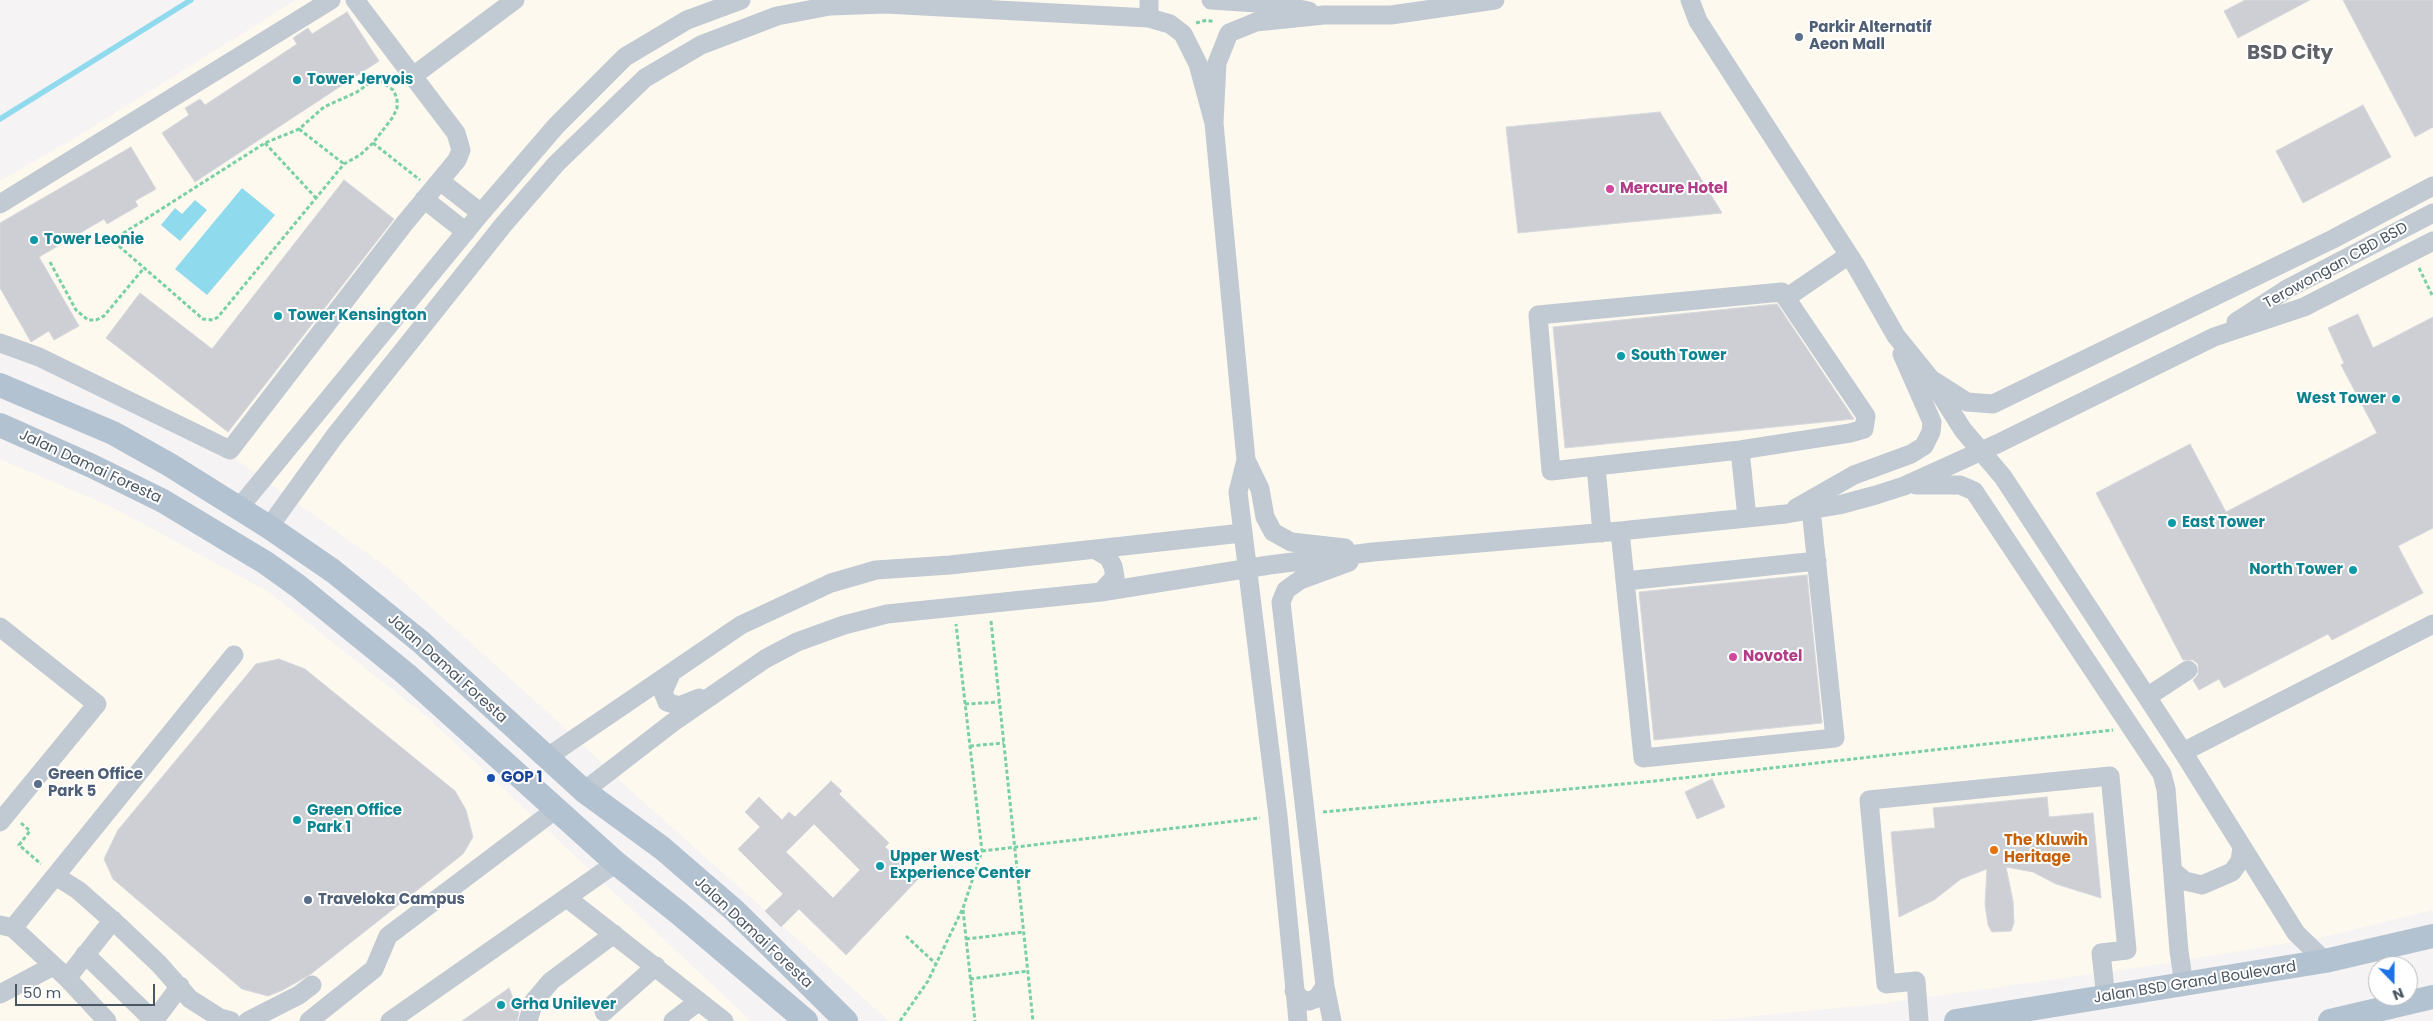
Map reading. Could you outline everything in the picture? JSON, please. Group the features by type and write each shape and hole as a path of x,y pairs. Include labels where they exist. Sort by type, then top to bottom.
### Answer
{"main road":[{"name":"Jalan Damai Foresta","path":"0,385 113,433 170,465 269,526 333,571 404,628 584,791 662,848 735,911 846,1021"},
{"name":"Jalan Damai Foresta","path":"0,425 164,501 282,574 383,654 616,863 680,914 806,1021"},
{"name":"Jalan BSD Grand Boulevard","path":"1956,1021 2325,961 2433,936"},
{"path":"2330,1021 2433,997"}],"street":[{"path":"0,204 331,0"},
{"path":"0,343 39,357 230,450 457,160 461,150 456,133 355,0"},
{"path":"413,76 515,0"},
{"path":"239,508 481,213 556,126 625,57 687,20 741,0"},
{"path":"1211,0 1272,4 1324,14"},
{"path":"1298,1021 1278,816 1238,492 1246,460 1214,123 1218,63 1229,33 1256,22 1324,14 1390,14 1428,5 1495,0"},
{"path":"1677,0 1698,21"},
{"path":"1690,0 1698,21 1849,256 1896,336 1930,378 1956,420 2003,477 2183,752 2296,934 2325,961"},
{"path":"269,526 334,437 504,224 556,164 646,78 701,45 777,16 830,6 885,4 1149,9 1183,34 1198,64 1214,123"},
{"path":"1930,378 1967,402 1993,404 2333,239 2433,186"},
{"path":"432,190 481,213"},
{"path":"432,190 466,232"},
{"name":"Terowongan CBD BSD","path":"2214,337 2286,289 2433,213"},
{"path":"584,791 672,723 765,659 797,642 844,625 887,614 1101,592 1247,568 1373,552 1611,532 1786,514 1839,505 1904,486 1981,451 2214,337 2304,307 2433,241"},
{"path":"1786,298 1849,256"},
{"path":"1782,292 1866,416 1864,429 1850,434 1740,450 1551,471 1538,315 1782,292"},
{"path":"1786,514 1854,474 1910,454 1924,446 1932,422 1903,358 1896,336"},
{"path":"312,420 334,437"},
{"path":"1740,450 1747,518"},
{"path":"1246,460 1260,489 1265,517 1273,532 1290,542 1373,552"},
{"path":"1596,466 1611,532 1625,581 1643,758 1836,738 1811,510"},
{"path":"1904,486 1960,485 1974,492 2162,774 2166,789 2184,985"},
{"path":"546,758 741,625 831,583 876,570 1096,550 1242,533"},
{"path":"1096,550 1108,557 1115,577 1101,592"},
{"path":"1332,1021 1325,986 1281,602 1286,590 1300,580 1373,552"},
{"path":"1625,581 1817,561"},
{"path":"2183,752 2433,624"},
{"path":"0,627 97,704 5,817"},
{"path":"107,1021 60,972 7,927 57,877 234,655"},
{"path":"2147,697 2188,670"},
{"path":"671,674 663,692 667,702 679,706 728,685"},
{"path":"1919,1021 1916,981 1886,984 1869,800 2110,776 2127,950 2101,953 2106,998"},
{"path":"309,1021 374,969 388,936 555,810"},
{"path":"2173,872 2185,881 2202,885 2232,872 2240,861 2242,847"},
{"path":"390,1021 616,863"},
{"path":"57,877 78,890 113,920 180,986 190,999 220,1018 231,1021"},
{"path":"567,898 724,1021"},
{"path":"0,994 60,972 85,954 113,920"},
{"path":"528,1021 534,1002 551,981 614,934"},
{"path":"85,954 154,1021 180,986"},
{"path":"604,1012 656,966"},
{"path":"248,1021 299,995 312,985"},
{"path":"1294,991 1302,1000 1309,1001 1317,998 1325,986"},
{"path":"673,1021 699,1001"}],"path":[{"path":"1191,25 1207,20 1217,23"},
{"path":"380,80 393,90 397,98 397,108 373,143 360,155 344,164 218,317 213,320 202,319 120,247 117,241 118,236 265,143 299,129 324,107 357,92 371,82 380,80"},
{"path":"299,129 344,164"},
{"path":"265,143 316,198"},
{"path":"373,143 432,190"},
{"path":"50,262 76,310 88,320 96,320 104,316 144,268"},
{"path":"2416,263 2433,297"},
{"path":"989,605 1033,1021"},
{"path":"900,1021 928,981 963,908 982,851 954,608"},
{"path":"965,704 1000,702"},
{"path":"1306,814 1656,781 2133,728"},
{"path":"970,746 1004,743"},
{"path":"982,851 1278,816"},
{"path":"5,817 30,831 19,845 57,877"},
{"path":"963,908 975,1021"},
{"path":"966,939 1024,932"},
{"path":"906,936 936,964"},
{"path":"970,979 1028,971"}],"shaded area":[{"path":"296,0 2433,0 2433,910 2319,938 2136,968 1879,1004 1704,1021 889,1021 629,789 566,729 389,569 240,462 168,422 0,348 0,181 86,131"},
{"path":"0,459 110,506 269,592 427,717 751,1021 0,1021"}],"water":[{"path":"242,188 275,215 207,295 175,269"},
{"path":"195,200 207,210 180,241 161,225 175,208 182,214"}],"building":[{"path":"2245,0 2310,0 2238,38 2224,11"},
{"path":"2343,0 2433,0 2433,127 2415,137"},
{"name":"Tower Jervois","path":"347,12 379,61 195,182 162,133 189,115 185,108 200,99 205,105 297,44 293,38 308,28 312,34"},
{"path":"2363,105 2391,157 2303,203 2276,151"},
{"name":"Mercure Hotel","path":"1660,112 1722,213 1518,233 1506,127"},
{"name":"Tower Leonie","path":"131,147 156,189 135,201 138,206 107,224 104,219 39,257 79,326 54,340 49,331 31,342 0,288 0,223"},
{"name":"Tower Kensington","path":"344,180 394,219 228,432 106,338 140,293 212,349"},
{"path":"1777,304 1854,419 1565,448 1553,327"},
{"path":"2358,314 2373,348 2433,317 2433,528 2398,546 2423,593 2332,640 2328,634 2224,688 2219,679 2199,690 2193,680 2198,675 2198,664 2193,660 2183,660 2096,493 2190,444 2226,512 2377,433 2341,365 2344,363 2328,328"},
{"name":"Novotel","path":"1807,575 1822,723 1654,740 1639,592"},
{"name":"Green Office Park 1","path":"279,659 305,669 455,791 466,810 473,837 463,854 311,974 268,996 242,989 113,879 104,859 118,830 256,664"},
{"path":"1712,779 1725,807 1697,819 1685,792"},
{"name":"Upper West Experience Center","path":"831,781 842,791 839,794 889,843 885,847 918,879 846,955 799,909 781,927 765,911 783,894 738,849 760,827 745,812 759,797 782,820 789,812 795,817","holes":["814,824 860,870 833,898 786,852"]},
{"name":"The Kluwih Heritage","path":"2047,797 2049,817 2093,813 2101,898 2056,884 2033,872 2006,867 2013,901 2014,923 2011,931 1992,932 1988,925 1985,904 1987,869 1961,879 1934,900 1899,917 1891,832 1935,828 1933,808"},
{"name":"Grha Unilever","path":"509,988 519,1013 517,1021 462,1021"}],"waterway":[{"path":"0,119 191,0"}],"place":[{"name":"Parkir Alternatif Aeon Mall","path":"1799,37"},
{"name":"Tower Jervois","path":"297,80"},
{"name":"Mercure Hotel","path":"1610,189"},
{"name":"Tower Leonie","path":"34,240"},
{"name":"Tower Kensington","path":"278,316"},
{"name":"South Tower","path":"1621,356"},
{"name":"West Tower","path":"2396,399"},
{"name":"East Tower","path":"2172,523"},
{"name":"North Tower","path":"2353,570"},
{"name":"Novotel","path":"1733,657"},
{"name":"GOP 1","path":"491,778"},
{"name":"Green Office Park 5","path":"38,784"},
{"name":"Green Office Park 1","path":"297,820"},
{"name":"The Kluwih Heritage","path":"1994,850"},
{"name":"Upper West Experience Center","path":"880,866"},
{"name":"Traveloka Campus","path":"308,900"},
{"name":"Grha Unilever","path":"501,1005"}],"district":[{"name":"BSD City","path":"2290,54"}]}
